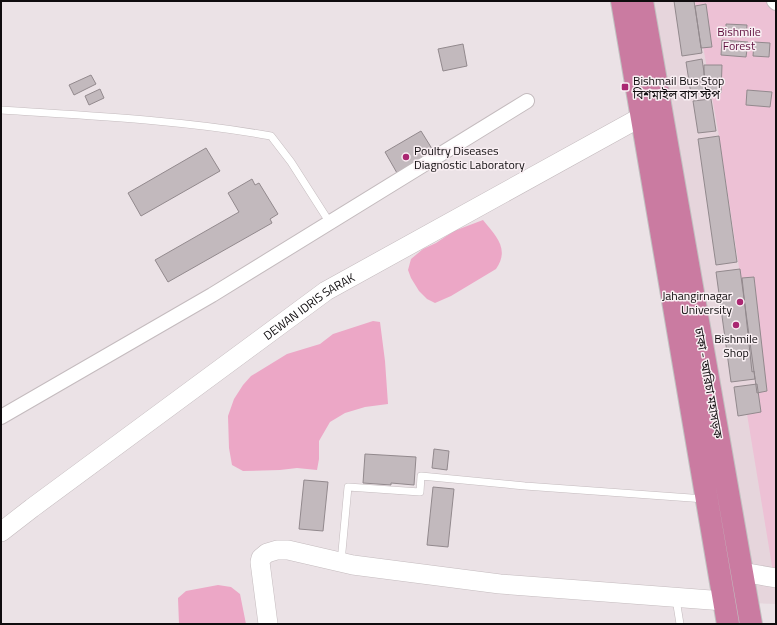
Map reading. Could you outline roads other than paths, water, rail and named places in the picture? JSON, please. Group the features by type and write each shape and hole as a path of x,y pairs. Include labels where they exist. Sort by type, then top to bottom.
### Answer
{"highway":[{"name":"ঢাকা - আরিচা মহাসড়ক","path":"622,1 728,624"},
{"name":"ঢাকা - আরিচা মহাসড়ক","path":"642,1 751,624"}],"main road":[{"name":"DEWAN IDRIS SARAK","path":"1,532 326,291 641,117"},
{"path":"268,624 260,562 261,558 266,553 277,550 288,550 353,565 500,584 724,602"},
{"path":"742,572 776,578"}],"street":[{"path":"1,417 212,295 527,101"}],"lane":[{"path":"1,110 136,119 251,132 271,136 291,162 330,223"},
{"path":"341,562 348,487 420,492 421,476 525,486 707,499"},
{"path":"676,598 680,624"}],"place":[{"name":"Bishmail Bus Stop বিশমাইল বাস স্টপ","path":"625,87"},
{"name":"Poultry Diseases Diagnostic Laboratory","path":"406,157"},
{"name":"Jahangirnagar University","path":"740,302"},
{"name":"Bishmile Shop","path":"736,325"}],"park label":[{"name":"Bishmile Forest","path":"739,38"}]}
